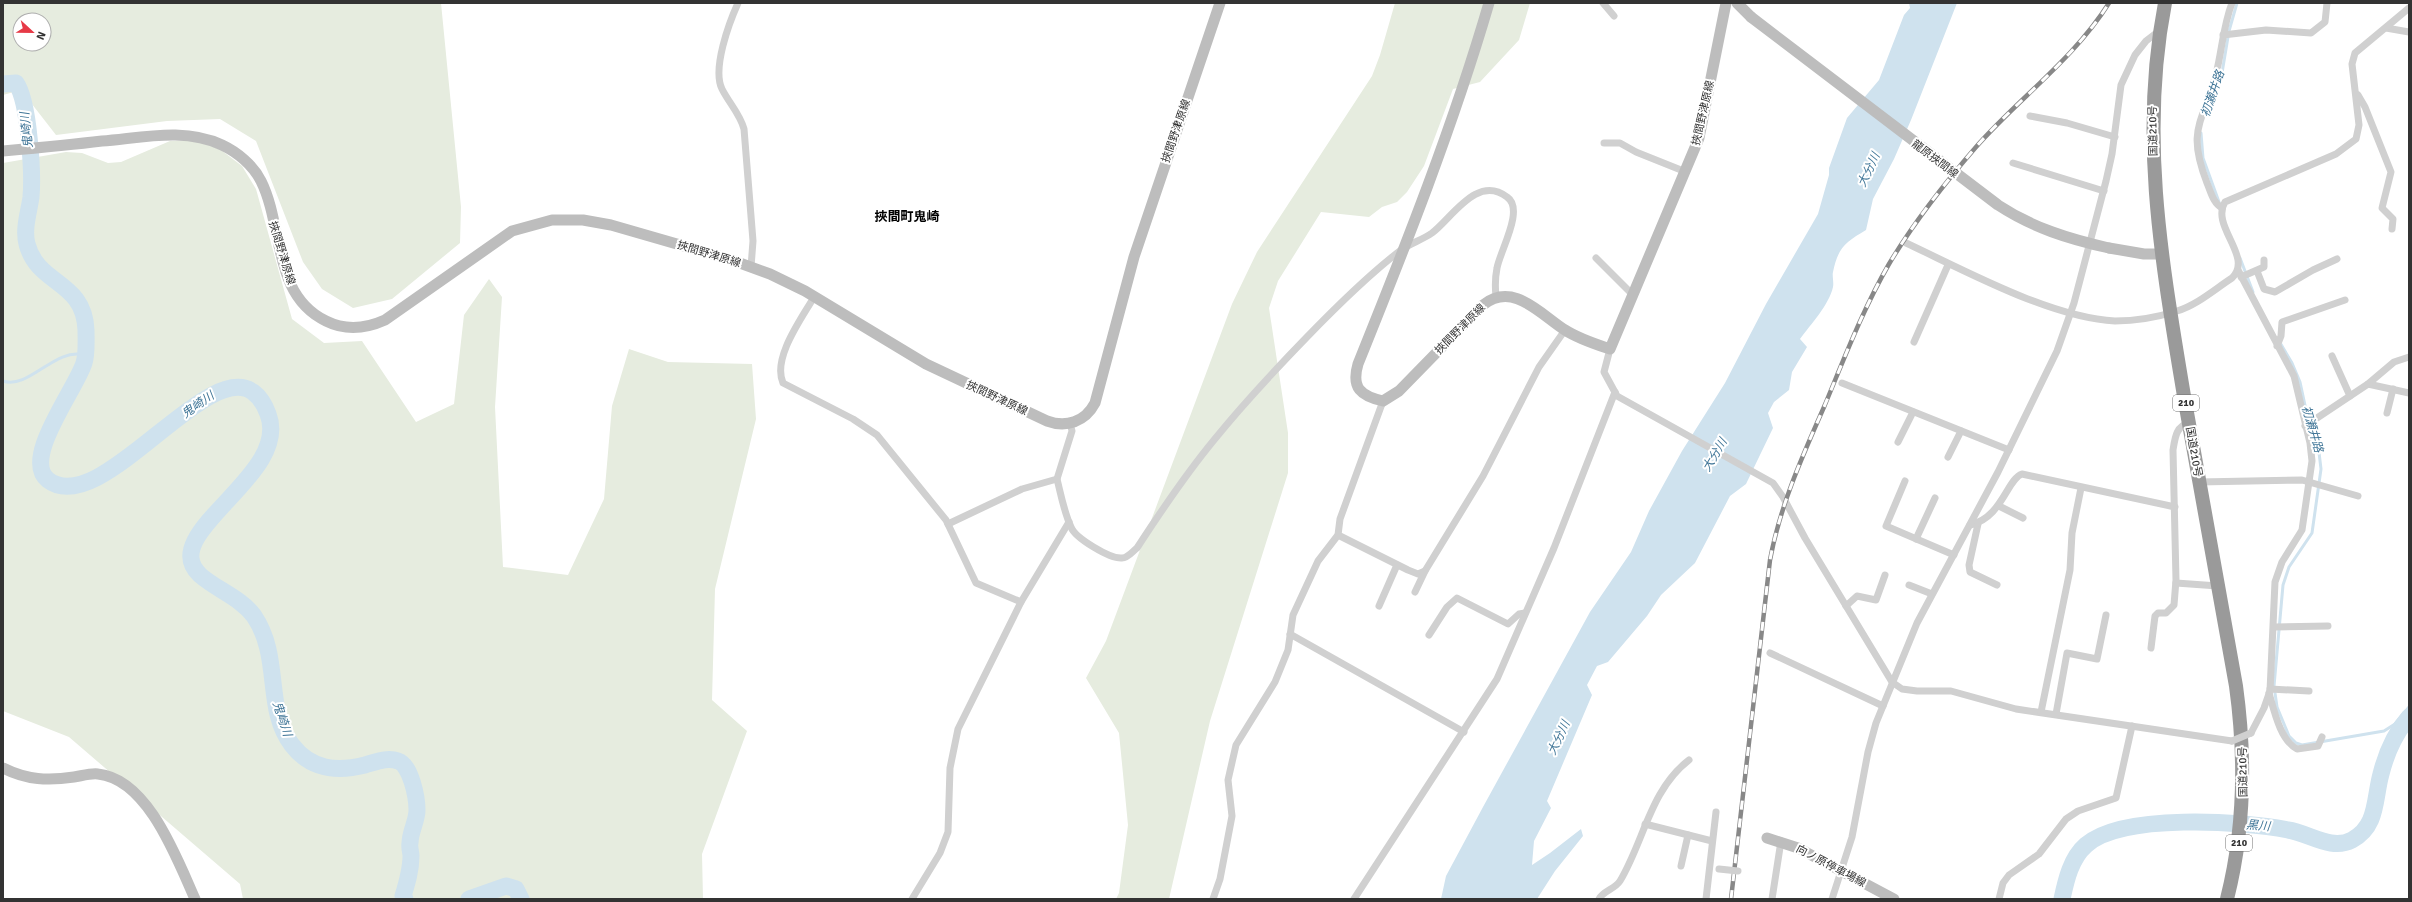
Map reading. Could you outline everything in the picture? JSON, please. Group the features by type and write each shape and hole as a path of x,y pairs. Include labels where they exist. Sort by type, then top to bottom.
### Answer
{"highway":[{"name":"国道210号","path":"2165,3 2159,31 2153,90 2152,148 2163,254 2170,312 2241,722 2243,802 2238,848 2227,899"}],"main road":[{"name":"挾間野津原線","path":"3,151 169,135 199,137 222,145 245,161 260,180 267,197 273,227 290,283 298,297 319,317 348,328 363,327 384,320 500,237 521,228 552,220 583,220 611,225 752,267 783,280 814,296 875,335 938,371 1047,421 1059,425 1070,423 1086,414 1095,403 1134,257 1220,3"},
{"path":"1383,401 1368,397 1361,393 1355,381 1356,372 1445,142 1489,3"},
{"name":"挾間野津原線","path":"1383,401 1399,391 1483,305 1496,296 1505,295 1521,301 1565,330 1610,349 1686,172 1702,127 1726,3"},
{"name":"龍原挾間線","path":"1737,3 1751,17 2002,208 2046,231 2109,248 2144,254 2163,254"},
{"path":"3,768 33,780 60,779 98,774 124,783 135,791 152,814 195,899"},
{"name":"向ノ原停車場線","path":"1767,838 1781,840 1841,873 1894,899"}],"street":[{"path":"738,3 727,34 718,69 718,78 721,87 742,121 744,129 754,241 752,267"},
{"path":"1602,3 1614,16"},
{"path":"1610,349 1604,372 1615,392 1626,402 1761,475 1773,483 1783,496 1846,606 1892,682 1902,689 1917,691 1951,691 2016,709 2232,740 2251,733 2264,708 2270,691 2275,582 2282,562 2302,530 2312,454 2294,376 2239,274 2238,261 2224,224 2222,208 2214,201 2199,161 2196,145 2199,121 2216,76 2223,35 2232,3"},
{"path":"2223,35 2266,30 2311,33 2325,22 2327,3"},
{"path":"2222,208 2232,197 2330,157 2352,143 2359,130 2352,64 2355,53 2409,8"},
{"path":"2386,28 2409,32"},
{"path":"1832,899 1852,837 1870,744 1892,682 1915,627 2009,450 2058,351 2072,312 2104,191 2115,137 2120,88 2128,68 2143,45 2159,31"},
{"path":"2356,93 2365,107 2391,172 2382,208 2393,219 2392,229"},
{"path":"2030,116 2068,123 2115,137"},
{"path":"1604,143 1620,143 1649,158 1686,172"},
{"path":"2013,163 2104,191"},
{"path":"1070,423 1072,431 1057,480 1071,529 1084,541 1102,552 1121,558 1128,556 1137,548 1213,440 1266,380 1338,305 1402,250 1432,233 1471,197 1491,191 1504,194 1512,201 1513,220 1497,268 1495,282 1496,296"},
{"path":"1906,243 1948,265 2037,302 2072,312 2115,321 2170,312 2188,306 2239,274 2257,271 2264,267 2264,260"},
{"path":"1596,258 1633,294"},
{"path":"2257,271 2264,289 2275,292 2313,270 2337,259"},
{"path":"1914,342 1948,265"},
{"path":"814,296 782,356 780,370 783,383 853,419 877,435 948,524 976,583 1021,602"},
{"path":"2277,346 2281,336 2282,322 2345,300"},
{"path":"1415,592 1425,572 1482,476 1539,367 1565,330"},
{"path":"2332,356 2350,396"},
{"path":"2305,426 2368,384 2394,362 2409,357"},
{"path":"1842,383 2009,450"},
{"path":"2368,384 2393,388 2409,393"},
{"path":"2387,413 2393,388"},
{"path":"1354,899 1464,732 1497,679 1554,548 1615,392"},
{"path":"1213,899 1220,879 1232,816 1228,780 1236,745 1275,682 1288,650 1293,616 1306,585 1318,561 1338,535 1340,519 1383,401"},
{"path":"1898,442 1913,412"},
{"path":"2151,648 2155,616 2158,613 2166,613 2174,605 2176,583 2174,445 2178,431 2182,425 2189,423"},
{"path":"1948,457 1961,431"},
{"path":"1970,525 1978,524 1999,506 2013,482 2022,474 2081,488 2175,507"},
{"path":"948,524 1022,488 1057,480"},
{"path":"2200,482 2298,480 2358,496"},
{"path":"1905,481 1886,526 1954,555"},
{"path":"2041,712 2070,570 2072,534 2081,488"},
{"path":"1916,539 1935,498"},
{"path":"1999,506 2022,518"},
{"path":"912,899 940,853 948,832 950,768 958,729 1021,602 1069,522"},
{"path":"1978,524 1969,565 1970,572 1997,585"},
{"path":"1338,535 1418,574 1425,572"},
{"path":"1379,606 1397,565"},
{"path":"1846,606 1857,596 1876,600 1885,575"},
{"path":"2176,583 2218,586"},
{"path":"1908,586 1932,594"},
{"path":"1429,635 1447,608 1457,598 1508,624 1519,614 1525,613"},
{"path":"2056,714 2067,653 2097,660 2106,615"},
{"path":"2274,626 2328,626"},
{"path":"1290,634 1464,732"},
{"path":"1770,653 1883,706"},
{"path":"2270,691 2309,691"},
{"path":"2270,691 2276,715 2290,744 2297,749 2318,746 2322,738"},
{"path":"1999,899 2003,883 2009,875 2039,854 2066,819 2078,811 2116,798 2132,726"},
{"path":"1599,899 1618,884 1645,824 1669,780 1690,760"},
{"path":"1706,899 1716,812"},
{"path":"1645,824 1712,841"},
{"path":"1681,866 1688,835"},
{"path":"1772,899 1781,840"},
{"path":"1719,869 1738,871"}],"shaded area":[{"path":"3,3 441,3 461,207 460,243 392,299 353,308 322,289 303,262 256,141 220,119 167,121 56,135 21,90 3,95"},
{"path":"1395,3 1530,3 1519,40 1480,82 1453,89 1424,166 1407,192 1397,202 1382,207 1369,217 1321,212 1278,281 1269,308 1288,433 1288,473 1210,721 1169,899 1116,899 1119,893 1128,825 1119,733 1086,678 1106,641 1232,304 1257,252 1372,76 1380,55"},
{"path":"197,140 221,150 242,166 256,189 292,319 324,343 362,341 416,422 454,404 464,315 489,279 502,297 495,407 503,567 568,575 604,499 612,406 629,349 668,362 752,364 756,419 715,589 712,700 747,731 702,854 703,899 243,899 240,884 69,737 3,711 3,163 66,152 82,153 108,163 121,162 170,141"}],"water":[{"name":"大分川","path":"1909,3 1957,3 1911,120 1894,159 1873,199 1866,230 1848,242 1837,257 1833,272 1831,294 1828,301 1800,339 1807,347 1792,372 1789,390 1774,402 1768,413 1773,428 1746,484 1730,496 1695,563 1661,595 1647,616 1608,662 1597,666 1587,685 1592,695 1547,801 1551,808 1534,841 1532,865 1581,829 1583,836 1555,871 1537,899 1441,899 1446,876 1590,612 1631,552 1649,511 1682,451 1725,383 1766,304 1818,214 1829,175 1829,168 1847,118 1879,80 1904,15 1910,8"}],"waterway":[{"name":"初瀬井路","path":"2210,103 2222,73 2229,31 2237,3"},
{"name":"鬼崎川","path":"3,84 16,83 24,105 27,121 31,156 31,197 26,226 27,244 33,258 41,268 69,292 77,301 83,314 86,330 86,351 84,363 45,441 41,457 41,470 48,480 70,486 95,478 123,461 181,415 208,397 233,388 253,392 258,396 268,414 270,437 261,459 245,481 208,522 195,541 191,559 200,575 236,599 249,610 263,632 268,648 278,715 283,731 299,753 307,760 316,764 335,768 355,767 382,760 394,760 403,764 410,775 416,798 417,810 410,839 411,861 403,896 405,899"},
{"name":"初瀬井路","path":"2201,133 2203,158 2219,202"},
{"name":"初瀬井路","path":"2240,258 2253,292"},
{"name":"初瀬井路","path":"2279,341 2292,363 2300,382 2306,410 2318,444 2321,469 2312,533 2289,567 2283,585 2274,686 2277,707 2289,736 2296,743 2302,745 2384,731 2395,724 2409,707"},
{"path":"3,381 13,382 23,380 63,357 73,354 84,355"},
{"name":"黒川","path":"2062,899 2070,870 2076,856 2081,850 2086,845 2103,835 2126,828 2154,824 2214,822 2288,830 2336,844 2352,840 2367,827 2371,820 2381,774 2386,759 2395,737 2409,717"},
{"name":"鬼崎川","path":"469,899 506,886 516,889 521,899"}],"railway":[{"path":"1731,899 1770,560 1774,540 1792,482 1854,334 1889,264 1919,218 1941,189 1992,129 2063,61 2095,23 2109,3"}],"district":[{"name":"挾間町鬼崎","path":"907,217"}]}
